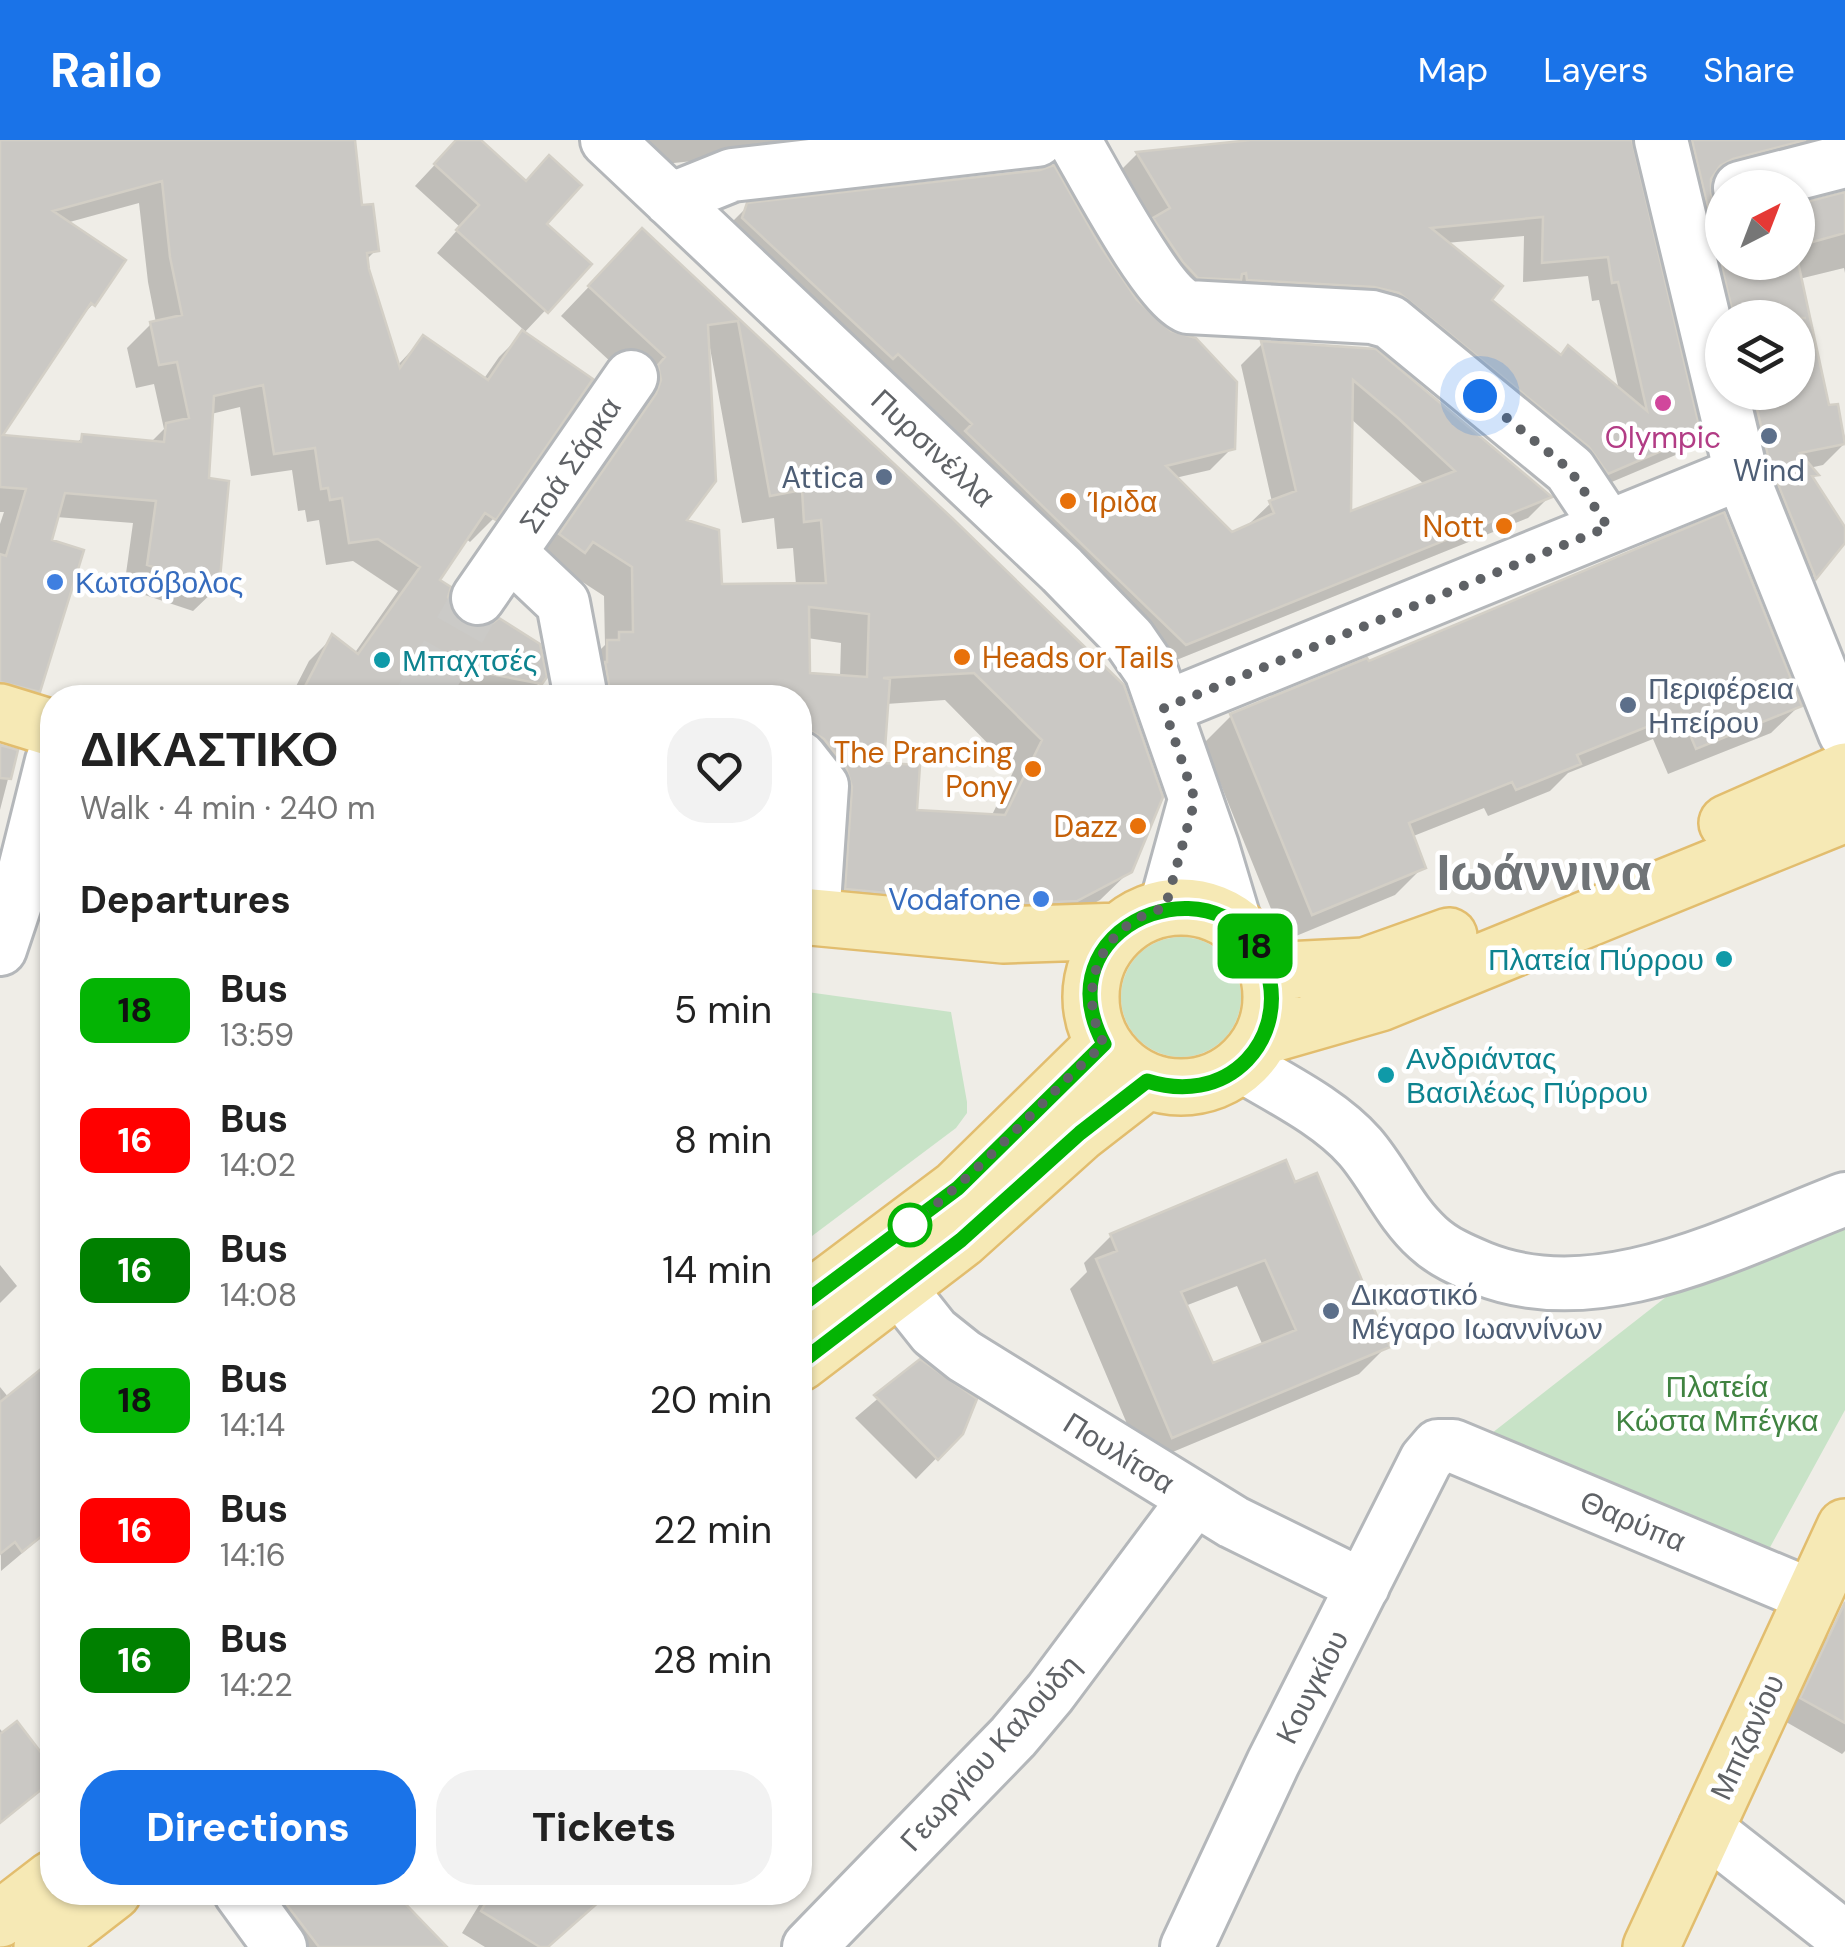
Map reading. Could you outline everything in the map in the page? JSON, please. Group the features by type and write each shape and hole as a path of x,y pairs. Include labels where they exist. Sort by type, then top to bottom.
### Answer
{"main road":[{"path":"0,712 40,724"},
{"path":"1267,972 1347,969 1393,957 1845,771"},
{"path":"1142,920 1098,962 1092,980 1093,1018 1104,1044 1122,1066 1147,1081 1189,1087 1217,1080 1252,1051 1845,814"},
{"path":"812,918 1004,934 1202,910 1236,926 1254,944 1267,972 1271,1010 1252,1051"},
{"path":"812,1297 987,1162 1064,1080 1104,1044"},
{"path":"812,1354 961,1240 1080,1133 1147,1081"},
{"name":"Μπιζανίου","path":"1651,1947 1845,1527"},
{"path":"0,1919 40,1888"},
{"path":"42,1947 96,1905"}],"street":[{"name":"Πυρσινέλλα","path":"607,140 1113,621 1151,671 1236,926"},
{"path":"670,200 732,175 1037,140"},
{"path":"1074,140 1158,280 1179,304 1372,317 1390,322 1570,470 1608,527"},
{"path":"1661,140 1699,198 1741,472 1845,733"},
{"path":"1813,170 1845,162"},
{"name":"Στοά Σάρκα","path":"478,598 630,377"},
{"path":"1164,708 1741,472"},
{"name":"Στοά Σάρκα","path":"510,553 563,603 579,685"},
{"path":"812,773 822,786 812,868"},
{"path":"1142,920 1195,800"},
{"path":"0,950 36,908 40,871"},
{"path":"1252,1051 1349,1136 1407,1217 1434,1244 1475,1266 1511,1278 1566,1285 1641,1273 1698,1256 1845,1199"},
{"name":"Πουλίτσα","path":"899,1288 934,1332 964,1356 1194,1500 1363,1586"},
{"name":"Κουγκίου","path":"1187,1947 1273,1763 1430,1453 1441,1444 1453,1446"},
{"name":"Θαρύπα","path":"1453,1446 1812,1596"},
{"name":"Γεωργίου Καλούδη","path":"809,1947 1025,1723 1194,1500"},
{"path":"1705,1828 1845,1938"},
{"path":"249,1905 280,1947"}],"green space":[{"path":"1181,937 1204,942 1223,955 1236,974 1241,997 1236,1020 1223,1039 1204,1052 1181,1057 1158,1052 1139,1039 1126,1020 1121,997 1126,974 1139,955 1158,942"},
{"path":"812,993 951,1012 967,1102 967,1113 956,1128 812,1236"},
{"name":"Πλατεία Κώστα Μπέγκα","path":"1845,1224 1845,1410 1768,1551 1492,1433 1666,1297"}],"building":[{"path":"0,140 355,140 362,205 373,204 379,251 367,253 369,269 400,368 423,335 488,380 522,330 593,379 496,520 485,513 440,580 451,587 451,610 462,623 477,628 499,618 540,644 547,677 542,684 454,667 444,685 306,685 332,634 358,654 420,567 378,539 349,543 342,498 330,500 328,488 321,489 315,448 274,454 263,385 214,396 209,478 229,481 219,589 147,565 156,501 65,493 52,540 84,550 40,692 0,682 0,554 6,556 26,489 0,487","holes":["162,181 170,257 182,315 150,322 159,365 177,362 189,418 166,423 164,442 82,434 81,442 3,435 91,303 95,306 126,260 53,211"]},
{"path":"456,140 481,140 526,181 549,155 582,185 547,224 592,264 548,313 456,230 479,205 434,164"},
{"path":"1251,140 1632,140 1701,434 1608,474 1589,447 1399,293 1374,287 1247,280 1246,273 1241,280 1198,278 1153,218 1170,208 1136,152","holes":["1543,217 1542,263 1608,257 1612,283 1618,282 1647,411 1568,345 1561,355 1492,300 1503,286 1431,228"]},
{"path":"1692,140 1806,140 1733,159 1717,170 1705,170 1705,195"},
{"path":"1054,165 1137,300 1171,331 1196,338 1237,382 1235,449 1166,466 1232,532 1274,513 1269,501 1296,491 1261,341 1376,349 1552,497 1186,645 965,431 972,424 898,354 893,359 742,218 747,203 1040,170","holes":["1353,380 1455,471 1351,511"]},
{"path":"1845,192 1845,233 1815,241 1815,200"},
{"path":"642,228 1124,685 1163,797 1132,872 1077,901 1004,904 845,889 852,787 846,767 824,739 812,732 812,685 609,685 607,640 619,640 619,632 633,632 632,567 593,542 585,553 559,534 656,394 661,380 658,365 665,357 588,286","holes":["738,321 770,496 802,490 804,522 821,520 826,583 722,584 719,530 687,520 716,481 708,325","809,607 869,614 867,677 810,673","974,673 1042,740 1005,815 917,810 920,765 884,763 890,679 883,678"]},
{"path":"1725,280 1802,280 1806,300 1730,300"},
{"path":"1815,340 1829,405 1838,404 1845,444 1800,453 1819,475 1812,476 1845,527 1845,543 1816,579 1770,464 1757,410 1815,410"},
{"name":"Περιφέρεια Ηπείρου","path":"1724,512 1802,706 1696,749 1681,713 1577,755 1581,764 1516,790 1512,782 1409,823 1426,868 1312,915 1230,714 1367,658 1369,661"},
{"path":"0,745 18,750 11,779 0,778"},
{"name":"Δικαστικό Μέγαρο Ιωαννίνων","path":"1286,1160 1295,1182 1317,1173 1390,1347 1172,1438 1096,1259 1117,1251 1110,1234","holes":["1265,1260 1296,1330 1213,1363 1181,1292"]},
{"path":"920,1359 977,1399 963,1434 938,1460 874,1395"},
{"path":"40,1370 40,1538 22,1552 15,1542 0,1554 0,1402"},
{"path":"1845,1602 1845,1723 1800,1698"},
{"path":"17,1721 40,1751 40,1791 0,1823 0,1734"},
{"path":"287,1905 407,1905 447,1947 319,1947"},
{"path":"484,1905 595,1905 548,1947 540,1947 481,1911"}],"tunnel":[{"path":"428,685 478,598"}],"bus line":[{"name":"18","path":"812,1297 958,1188 1104,1044 1093,1018 1092,980 1107,945 1130,923 1165,908 1202,910 1225,919 1254,944 1266,965 1271,1010 1256,1049 1241,1065 1203,1085 1175,1087 1147,1081 1080,1133 961,1240 812,1354"}],"place":[{"name":"Olympic","path":"1663,403"},
{"name":"Wind","path":"1769,436"},
{"name":"Attica","path":"884,477"},
{"name":"Ίριδα","path":"1068,501"},
{"name":"Nott","path":"1504,526"},
{"name":"Κωτσόβολος","path":"55,582"},
{"name":"Heads or Tails","path":"962,657"},
{"name":"Μπαχτσές","path":"382,660"},
{"name":"Περιφέρεια Ηπείρου","path":"1628,705"},
{"name":"The Prancing Pony","path":"1033,769"},
{"name":"Dazz","path":"1138,826"},
{"name":"Vodafone","path":"1041,899"},
{"name":"Πλατεία Πύρρου","path":"1724,959"},
{"name":"Ανδριάντας Βασιλέως Πύρρου","path":"1386,1075"},
{"name":"Δικαστικό Μέγαρο Ιωαννίνων","path":"1331,1311"}],"district":[{"name":"Ιωάννινα","path":"1544,873"}],"route":[{"path":"910,1225 987,1162 1064,1080 1104,1044 1093,1018 1091,1000 1098,962 1120,931 1140,916 1165,908 1195,800 1164,708 1608,527 1570,470 1480,396"}]}
